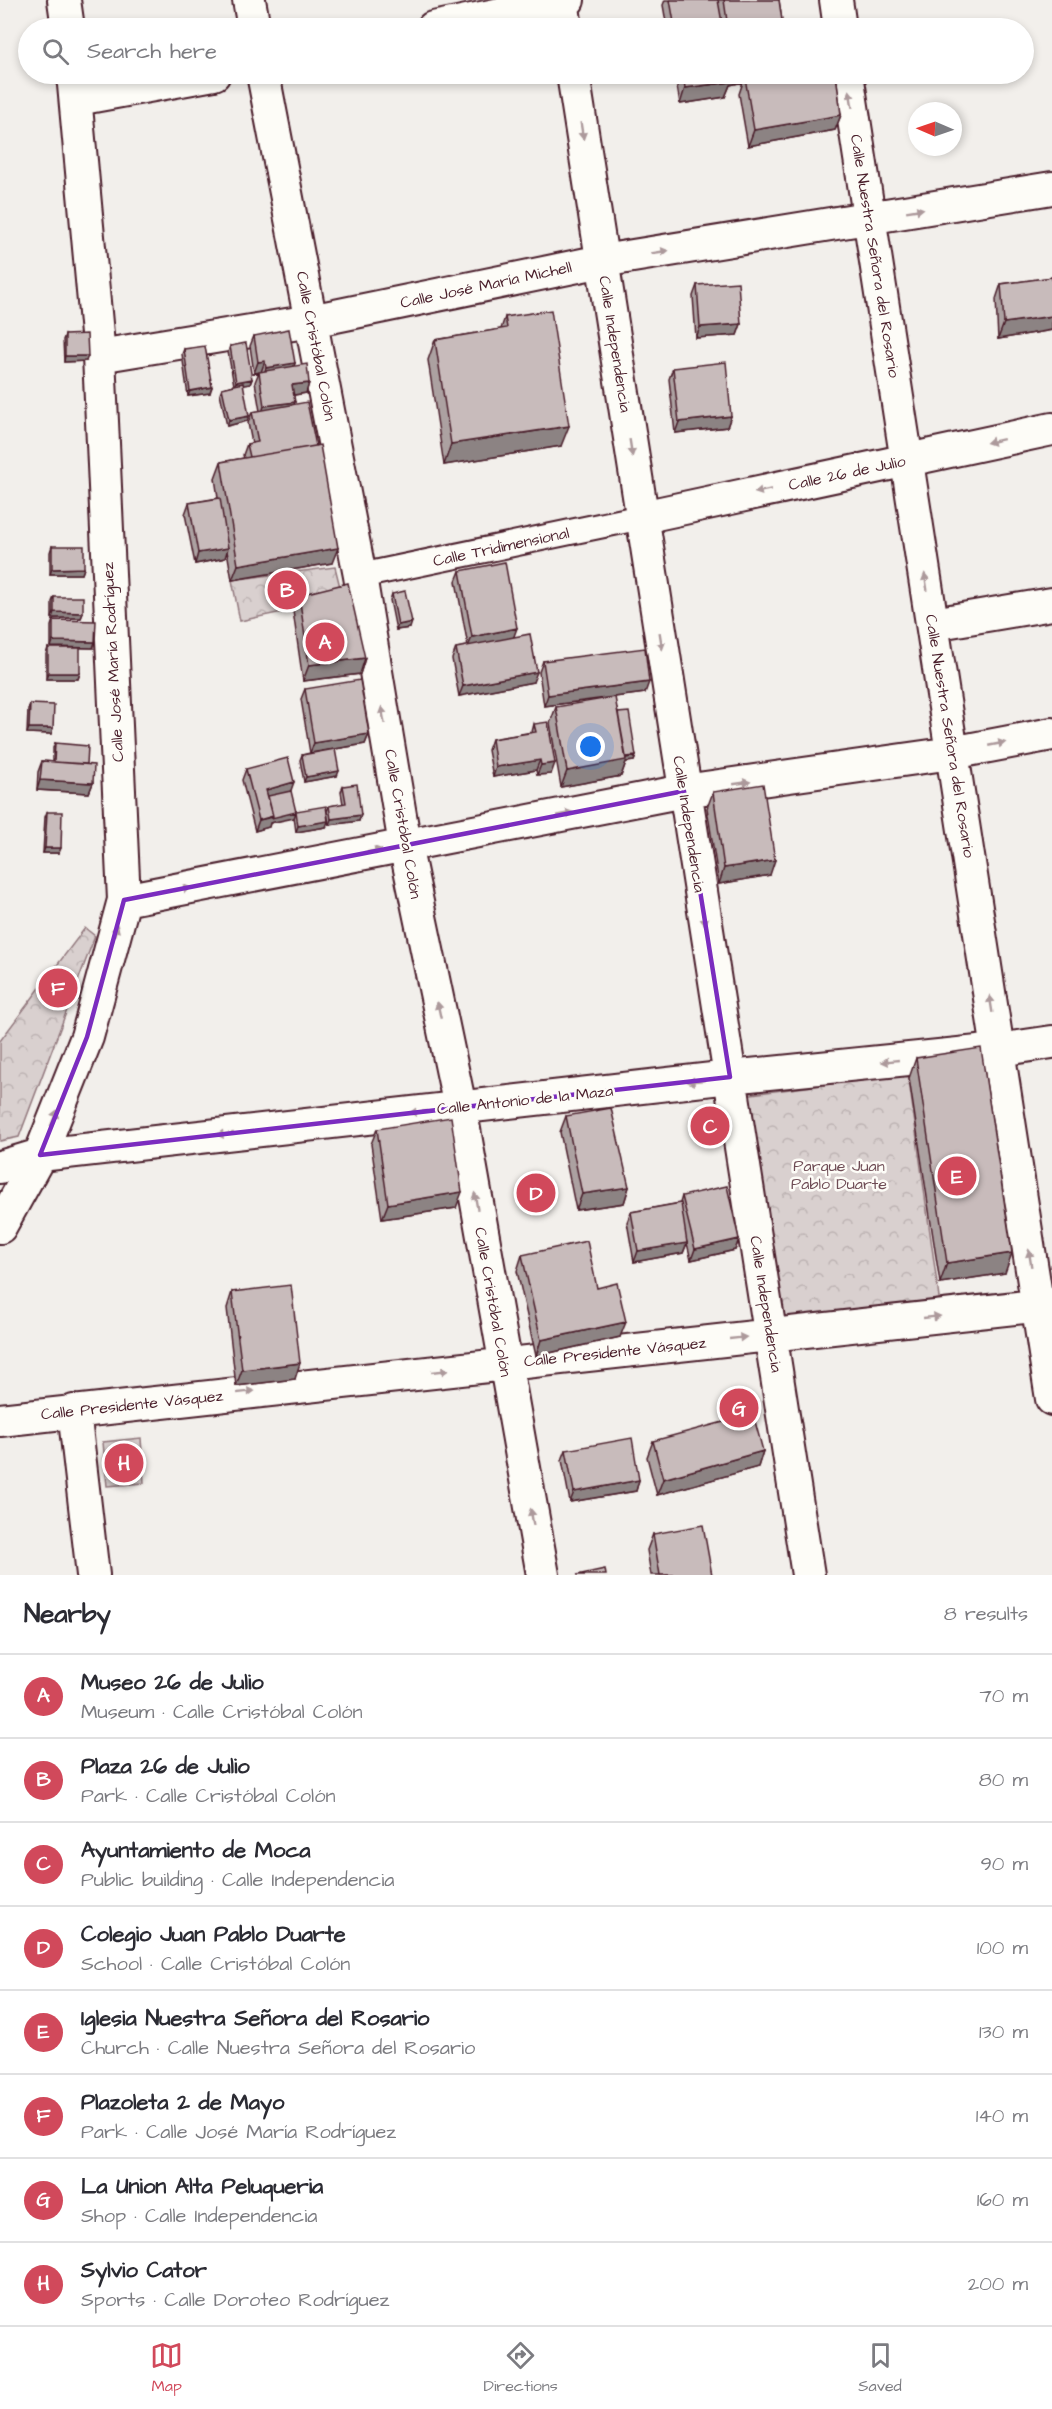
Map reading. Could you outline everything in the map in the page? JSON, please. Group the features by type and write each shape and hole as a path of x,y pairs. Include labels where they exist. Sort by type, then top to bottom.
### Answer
{"street":[{"path":"64,0 67,18"},
{"path":"249,0 252,18"},
{"path":"836,0 839,18"},
{"path":"495,18 564,7"},
{"path":"75,86 98,84"},
{"name":"Calle Cristóbal Colón","path":"265,84 360,576 405,845 459,1107 543,1575"},
{"name":"Calle Independencia","path":"575,84 808,1575"},
{"name":"Calle Nuestra Señora del Rosario","path":"849,84 998,1050 1045,1305 1052,1399"},
{"name":"Calle José María Rodríguez","path":"0,1227 40,1155 87,1037 124,900 99,356 75,86"},
{"name":"Calle José María Michell","path":"99,356 311,321 602,261 1052,188"},
{"name":"Calle 26 de Julio","path":"642,517 1052,429"},
{"name":"Calle Tridimensional","path":"360,576 642,517"},
{"path":"933,624 1052,604"},
{"path":"124,900 684,791 952,753 1052,734"},
{"name":"Calle Antonio de la Maza","path":"0,1167 40,1155 730,1077 998,1050 1052,1042"},
{"name":"Calle Presidente Vásquez","path":"0,1420 1045,1305"},
{"path":"74,1411 93,1575"}],"highlighted area":[{"path":"684,791 730,1077 40,1155 87,1037 124,900"}],"green space":[{"path":"335,567 343,599 240,621 232,580"},
{"path":"85,928 95,936 19,1137 0,1141 0,1041"},
{"name":"Parque Juan Pablo Duarte","path":"908,1074 940,1305 779,1325 744,1095"},
{"path":"141,1438 144,1483 107,1486 103,1442"}],"building":[{"path":"670,0 718,0 721,18 673,18"},
{"path":"724,0 779,0 782,18 727,18"},
{"path":"684,84 716,84 685,88"},
{"path":"746,84 837,84 841,115 754,130"},
{"path":"1052,277 1052,316 1004,323 1001,284"},
{"path":"738,282 741,324 700,327 697,285"},
{"path":"551,310 569,426 451,444 435,340 507,328 505,317"},
{"path":"289,329 295,363 266,368 265,361 258,362 254,336"},
{"path":"87,334 88,356 65,356 65,335"},
{"path":"246,343 252,379 236,382 230,346"},
{"path":"205,346 212,387 190,391 184,349"},
{"path":"726,362 731,416 679,422 673,368"},
{"path":"307,364 309,383 292,385 295,402 264,406 259,372"},
{"path":"243,383 249,416 229,420 222,388"},
{"path":"307,402 316,446 250,457 247,444 258,442 252,412"},
{"path":"320,445 338,548 238,565 221,462"},
{"path":"220,498 228,548 198,553 189,503"},
{"path":"52,546 84,546 84,568 52,569"},
{"path":"505,562 517,628 472,637 460,571"},
{"path":"348,583 365,658 309,665 299,595"},
{"path":"405,591 412,622 398,625 392,594"},
{"path":"54,597 83,597 83,613 54,612"},
{"path":"53,620 96,621 95,642 53,641"},
{"path":"530,634 537,672 463,686 456,648"},
{"path":"48,648 80,648 80,673 48,673"},
{"path":"645,648 649,682 548,695 543,661"},
{"path":"360,680 369,734 314,743 305,689"},
{"path":"615,697 626,760 567,771 556,707"},
{"path":"30,704 54,705 53,728 29,728"},
{"path":"629,712 636,756 626,757 618,713"},
{"path":"548,722 555,763 541,765 540,760 496,767 492,739 536,732 534,724"},
{"path":"55,743 88,746 87,764 54,762"},
{"path":"335,749 339,771 306,777 302,755"},
{"path":"288,758 294,782 266,790 273,816 259,820 246,769"},
{"path":"42,761 94,765 93,783 40,780"},
{"path":"357,784 361,815 331,819 329,806 346,803 343,786"},
{"path":"763,784 775,860 724,868 713,792"},
{"path":"291,791 296,812 272,818 268,796"},
{"path":"326,806 328,821 298,826 296,811"},
{"path":"47,812 62,812 61,848 45,848"},
{"path":"981,1048 1012,1253 947,1263 916,1058"},
{"path":"611,1108 629,1187 582,1194 566,1116"},
{"path":"451,1117 462,1192 388,1204 377,1129"},
{"path":"727,1186 739,1239 695,1249 682,1196"},
{"path":"681,1203 687,1243 638,1251 631,1212"},
{"path":"587,1241 597,1288 617,1283 626,1322 541,1340 522,1255"},
{"path":"291,1285 300,1363 242,1370 232,1292"},
{"path":"753,1414 763,1451 663,1479 653,1441"},
{"path":"632,1438 639,1480 574,1492 566,1450"},
{"path":"703,1525 712,1575 660,1575 653,1534"},
{"path":"605,1569 606,1575 577,1575"}],"place":[{"name":"Plaza 26 de Julio","path":"287,590"},
{"name":"Museo 26 de Julio","path":"325,642"},
{"name":"Plazoleta 2 de Mayo","path":"58,988"},
{"name":"Ayuntamiento de Moca","path":"710,1126"},
{"name":"Iglesia Nuestra Señora del Rosario","path":"957,1176"},
{"name":"Colegio Juan Pablo Duarte","path":"536,1193"},
{"name":"La Union Alta Peluqueria","path":"739,1408"},
{"name":"Sylvio Cator","path":"124,1463"}]}
